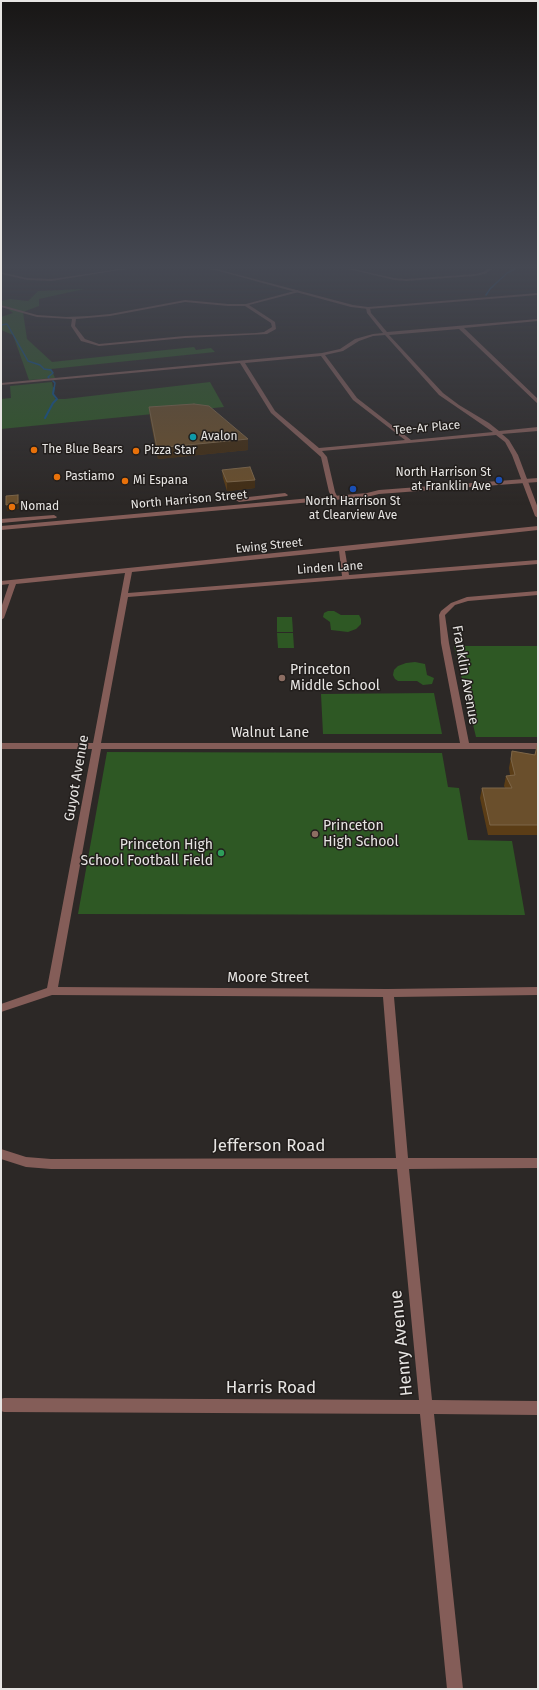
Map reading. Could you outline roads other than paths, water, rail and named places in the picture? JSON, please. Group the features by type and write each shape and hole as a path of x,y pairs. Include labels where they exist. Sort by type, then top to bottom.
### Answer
{"street":[{"path":"1,384 322,354 345,348"},
{"path":"399,348 442,394 497,433 510,446 538,516"},
{"path":"481,348 538,402"},
{"path":"322,354 355,399 409,441"},
{"path":"242,362 273,412 319,450 327,462 334,495"},
{"path":"531,396 538,395"},
{"name":"Tee-Ar Place","path":"319,450 538,429"},
{"name":"North Harrison Street","path":"1,521 264,497 293,495 367,495 379,492 538,480"},
{"path":"293,495 302,501"},
{"name":"North Harrison Street","path":"1,528 302,501 334,495"},
{"path":"229,507 233,504 259,502 264,500 264,497"},
{"path":"185,505 196,509 206,509"},
{"name":"Ewing Street","path":"1,583 342,550 538,528"},
{"path":"342,550 346,578"},
{"name":"Linden Lane","path":"125,595 538,562"},
{"name":"Guyot Avenue","path":"52,991 129,571"},
{"path":"1,618 13,582"},
{"name":"Franklin Avenue","path":"465,746 445,643 442,615 444,611 453,604 467,599 538,593"},
{"name":"Walnut Lane","path":"1,746 538,746"},
{"name":"Moore Street","path":"1,1008 52,991 388,993 538,991"},
{"name":"Henry Avenue","path":"388,993 403,1163 455,1689"},
{"name":"Jefferson Road","path":"1,1154 26,1162 51,1164 538,1163"},
{"name":"Harris Road","path":"4,1405 538,1408"}],"waterway":[{"path":"21,348 28,361 40,365 44,369 51,370 53,373 48,377 49,378"},
{"path":"53,381 55,383 54,389"},
{"path":"45,418 53,403 57,399 53,394 54,388"}],"place":[{"name":"Avalon","path":"193,437"},
{"name":"The Blue Bears","path":"34,450"},
{"name":"Pizza Star","path":"136,451"},
{"name":"Pastiamo","path":"57,477"},
{"name":"North Harrison St at Franklin Ave","path":"499,480"},
{"name":"Mi Espana","path":"125,481"},
{"name":"North Harrison St at Clearview Ave","path":"353,489"},
{"name":"Nomad","path":"12,507"},
{"name":"Princeton Middle School","path":"282,678"},
{"name":"Princeton High School","path":"315,834"},
{"name":"Princeton High School Football Field","path":"221,853"}]}
